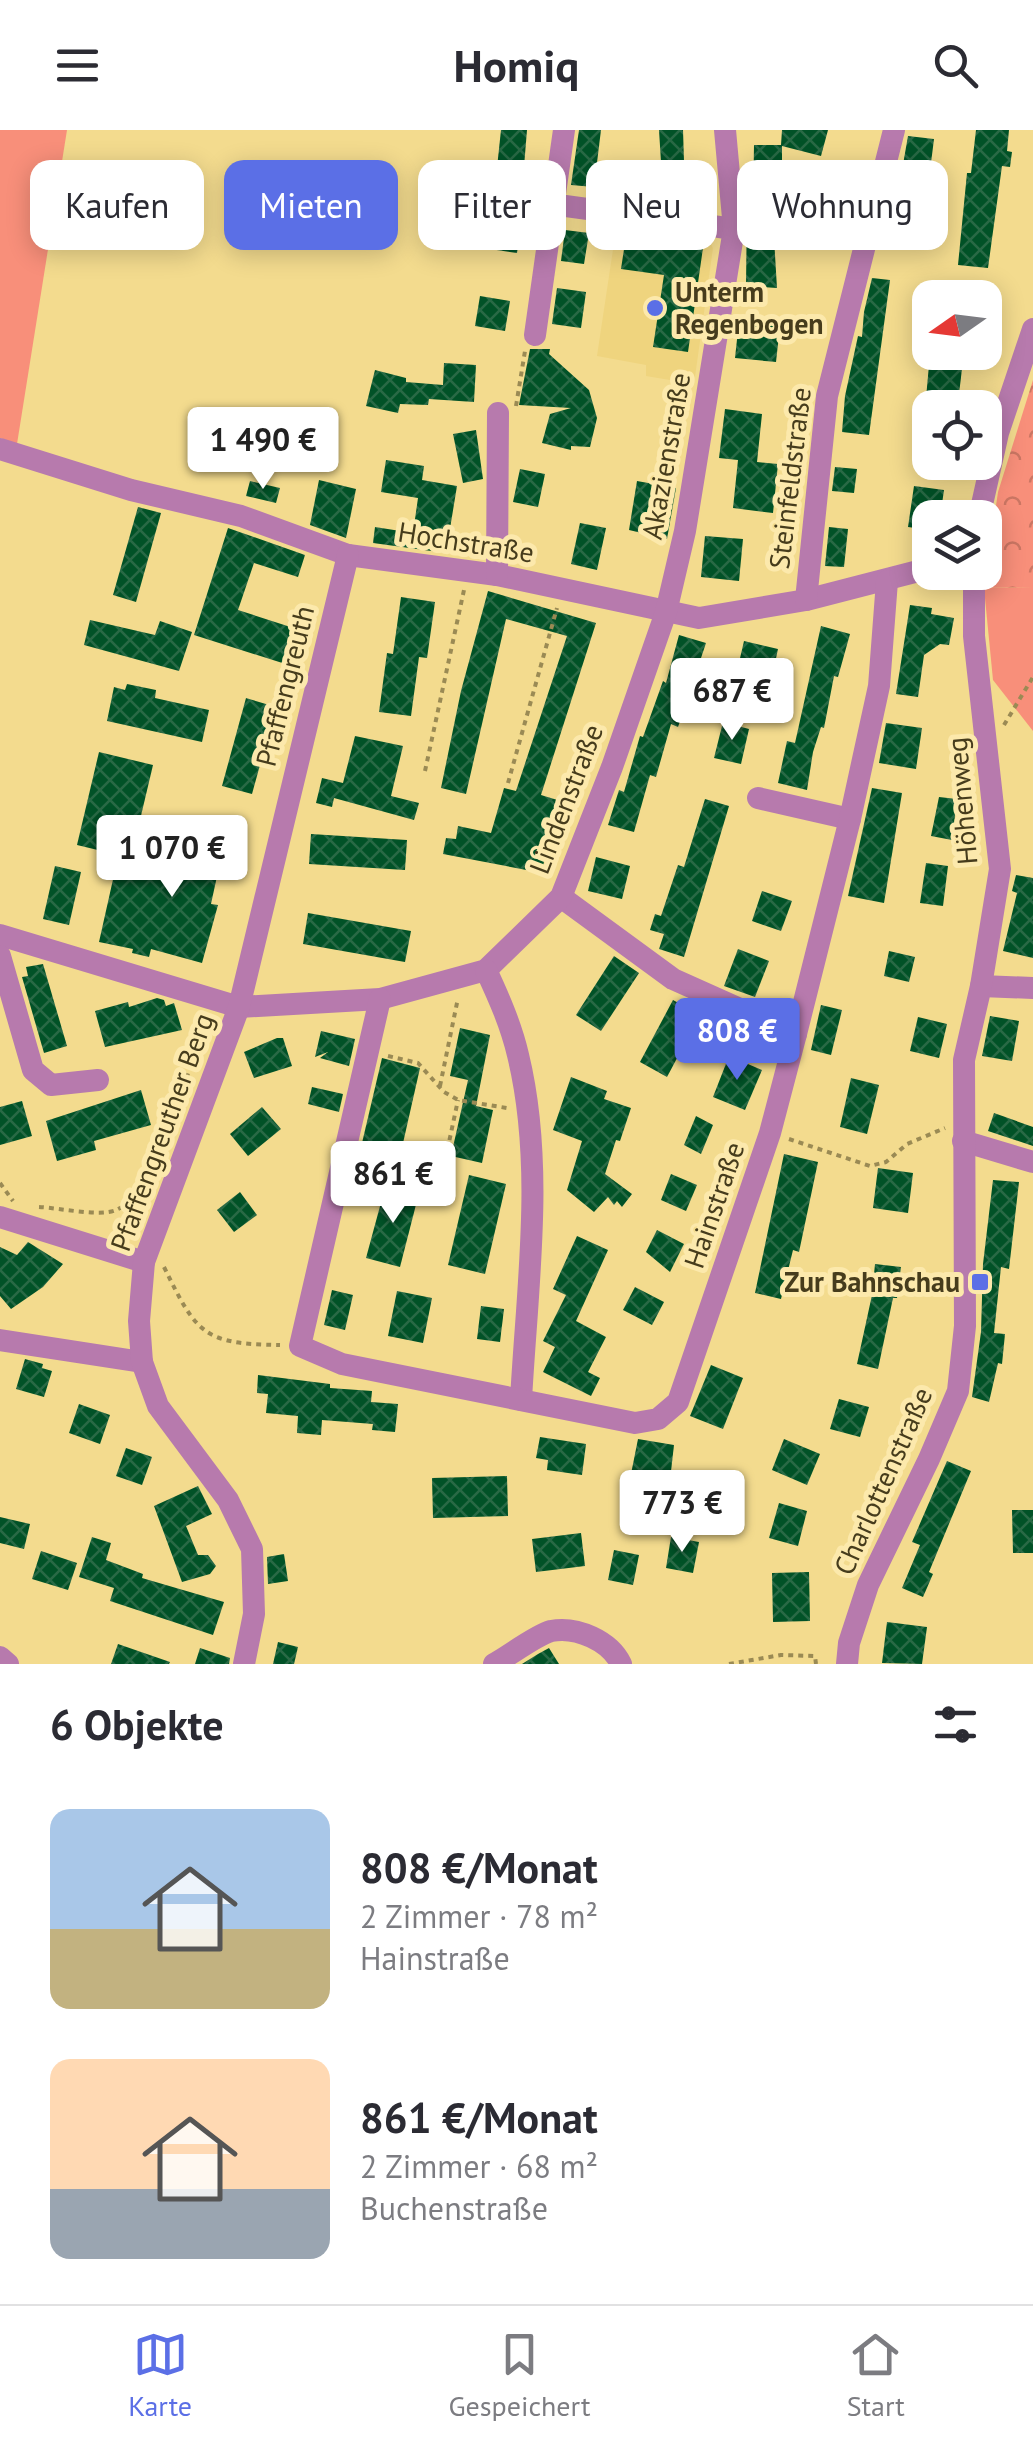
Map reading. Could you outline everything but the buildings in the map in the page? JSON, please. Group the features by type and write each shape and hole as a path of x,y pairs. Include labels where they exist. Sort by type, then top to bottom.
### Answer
{"street":[{"path":"560,160 564,130"},
{"name":"Akazienstraße","path":"666,612 685,531 734,229 725,130"},
{"name":"Steinfeldstraße","path":"806,600 827,396 894,130"},
{"path":"566,206 734,229"},
{"path":"534,336 547,250"},
{"path":"984,500 998,433 1033,329"},
{"path":"498,412 498,575"},
{"name":"Hochstraße","path":"0,449 130,490 241,516 348,555 498,575 699,618 806,600 912,573"},
{"name":"Pfaffengreuth","path":"238,1007 348,555"},
{"name":"Hainstraße","path":"300,1346 342,1364 635,1423 658,1419 678,1402 770,1133 796,1034 850,819 878,686 887,581"},
{"name":"Höhenweg","path":"963,1130 964,1060 1000,869 974,636 974,590"},
{"name":"Lindenstraße","path":"486,970 561,896 612,767 666,612"},
{"path":"758,798 850,819"},
{"path":"561,896 673,979 796,1034"},
{"path":"0,935 238,1007 380,1000 486,970 515,1043 526,1111 532,1188 521,1400"},
{"path":"0,956 33,1070 50,1085 98,1080"},
{"path":"981,986 1033,988"},
{"path":"300,1346 380,1000"},
{"name":"Pfaffengreuther Berg","path":"238,1007 144,1262 138,1320 142,1362 158,1406 228,1500 252,1549 254,1614 244,1664"},
{"path":"963,1130 1033,1162"},
{"name":"Charlottenstraße","path":"848,1664 849,1643 868,1585 958,1391 965,1326 963,1130"},
{"path":"0,1217 144,1262"},
{"path":"0,1340 142,1362"},
{"path":"494,1664 551,1632 588,1634 615,1653 620,1664"},
{"path":"0,1657 8,1664"}],"path":[{"path":"498,412 515,411 526,343 534,336"},
{"path":"424,772 468,571"},
{"path":"508,783 562,590"},
{"path":"988,750 1033,677"},
{"path":"440,1086 462,976"},
{"path":"37,1208 70,1208 94,1214 112,1212 132,1202 148,1180 166,1137 210,998"},
{"path":"368,1052 418,1063 458,1100 526,1111"},
{"path":"439,1189 458,1100"},
{"path":"770,1133 870,1166 886,1162 907,1144 963,1130"},
{"path":"152,1238 193,1323 214,1338 244,1345 300,1346"},
{"path":"793,1656 794,1664"},
{"path":"728,1664 793,1656 815,1656 816,1664"}],"shaded area":[{"name":"Unterm Regenbogen","path":"613,250 713,250 694,384 646,376 646,365 597,356"}],"green space":[{"path":"0,130 67,130 62,160 30,160 30,250 48,250 17,444 0,438"},
{"path":"1033,380 1033,587 1002,588 1002,500 997,500"},
{"path":"1033,587 1033,731 993,680 984,590"}],"place":[{"name":"Unterm Regenbogen","path":"655,308"},
{"name":"Zur Bahnschau","path":"980,1282"}]}
